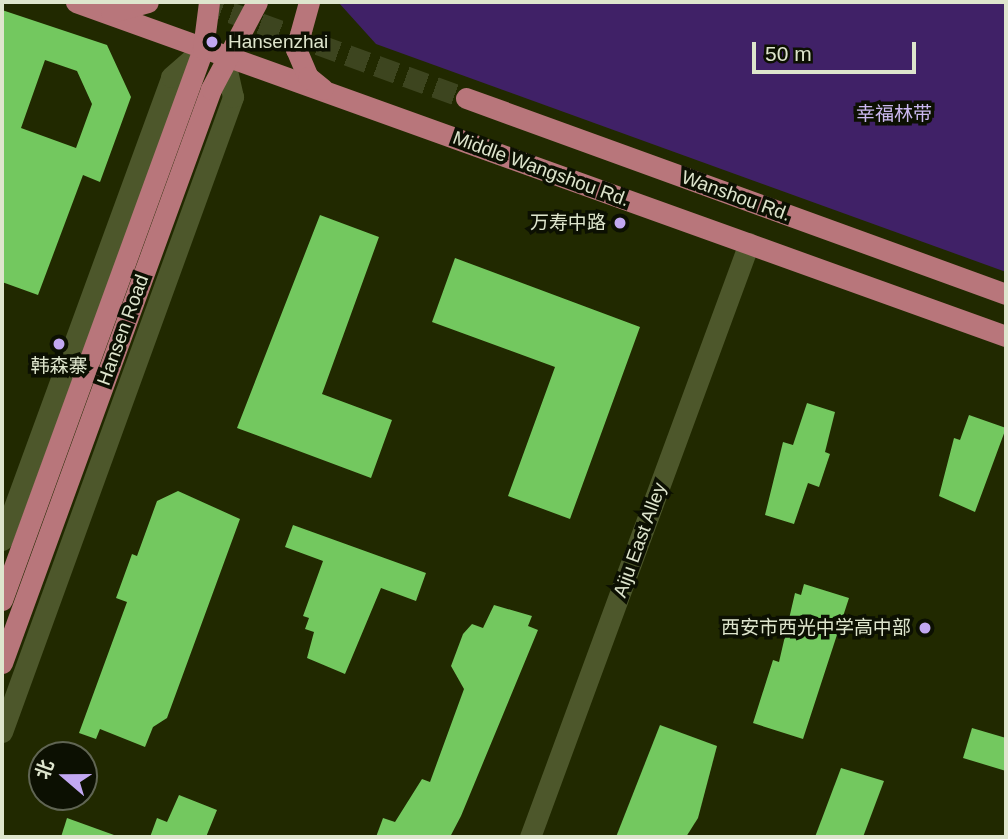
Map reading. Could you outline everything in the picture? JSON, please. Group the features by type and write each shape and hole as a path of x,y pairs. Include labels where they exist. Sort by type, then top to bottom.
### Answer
{"main road":[{"path":"85,5 118,13 148,2"},
{"name":"Hansen Road","path":"2,600 203,49 209,2"},
{"name":"Hansen Road","path":"2,663 224,57 257,2"},
{"path":"309,2 297,34 299,62 330,94"},
{"name":"Middle Wangshou Rd.","path":"85,5 1006,336"},
{"name":"Wanshou Rd.","path":"466,98 1006,294"}],"street":[{"path":"2,540 171,77 203,49"},
{"path":"2,732 233,97 224,57"},
{"name":"Aiju East Alley","path":"530,837 749,243"}],"green space":[{"name":"幸福林带","path":"1006,2 1006,272 376,44 339,3"}],"building":[{"path":"2,10 107,45 131,97 100,182 83,175 38,295 2,282","holes":["45,60 77,71 92,104 76,148 21,128"]},
{"path":"320,215 379,237 322,394 392,420 371,478 237,428"},
{"path":"455,258 640,327 570,519 508,496 555,367 432,322"},
{"path":"807,403 835,412 825,452 830,454 819,487 808,483 794,524 765,515 783,442 793,445"},
{"path":"969,415 1006,428 975,512 939,496 954,438 960,440"},
{"path":"178,491 240,519 167,718 153,727 145,747 100,729 96,739 79,733 127,602 116,598 132,554 137,556 157,501"},
{"path":"293,525 426,573 416,601 381,588 345,674 307,658 314,632 305,629 309,618 303,616 323,561 285,547"},
{"path":"804,584 849,598 803,739 753,723 773,660 779,662 795,593 801,595"},
{"path":"494,605 532,616 528,626 538,630 461,816 450,837 376,837 383,818 395,822 422,779 430,782 464,689 451,666 463,634 472,624 483,628"},
{"path":"660,725 717,746 698,818 686,837 616,837"},
{"path":"972,728 1006,738 1006,771 963,758"},
{"path":"841,768 884,781 863,837 815,837"},
{"path":"179,795 217,810 206,837 150,837 157,818 167,822"},
{"path":"67,818 114,835 61,837"}],"tunnel":[{"path":"202,2 466,98"}],"place":[{"name":"Hansenzhai","path":"212,42"},
{"name":"万寿中路","path":"620,223"},
{"name":"韩森寨","path":"59,344"},
{"name":"西安市西光中学高中部","path":"925,628"}]}
